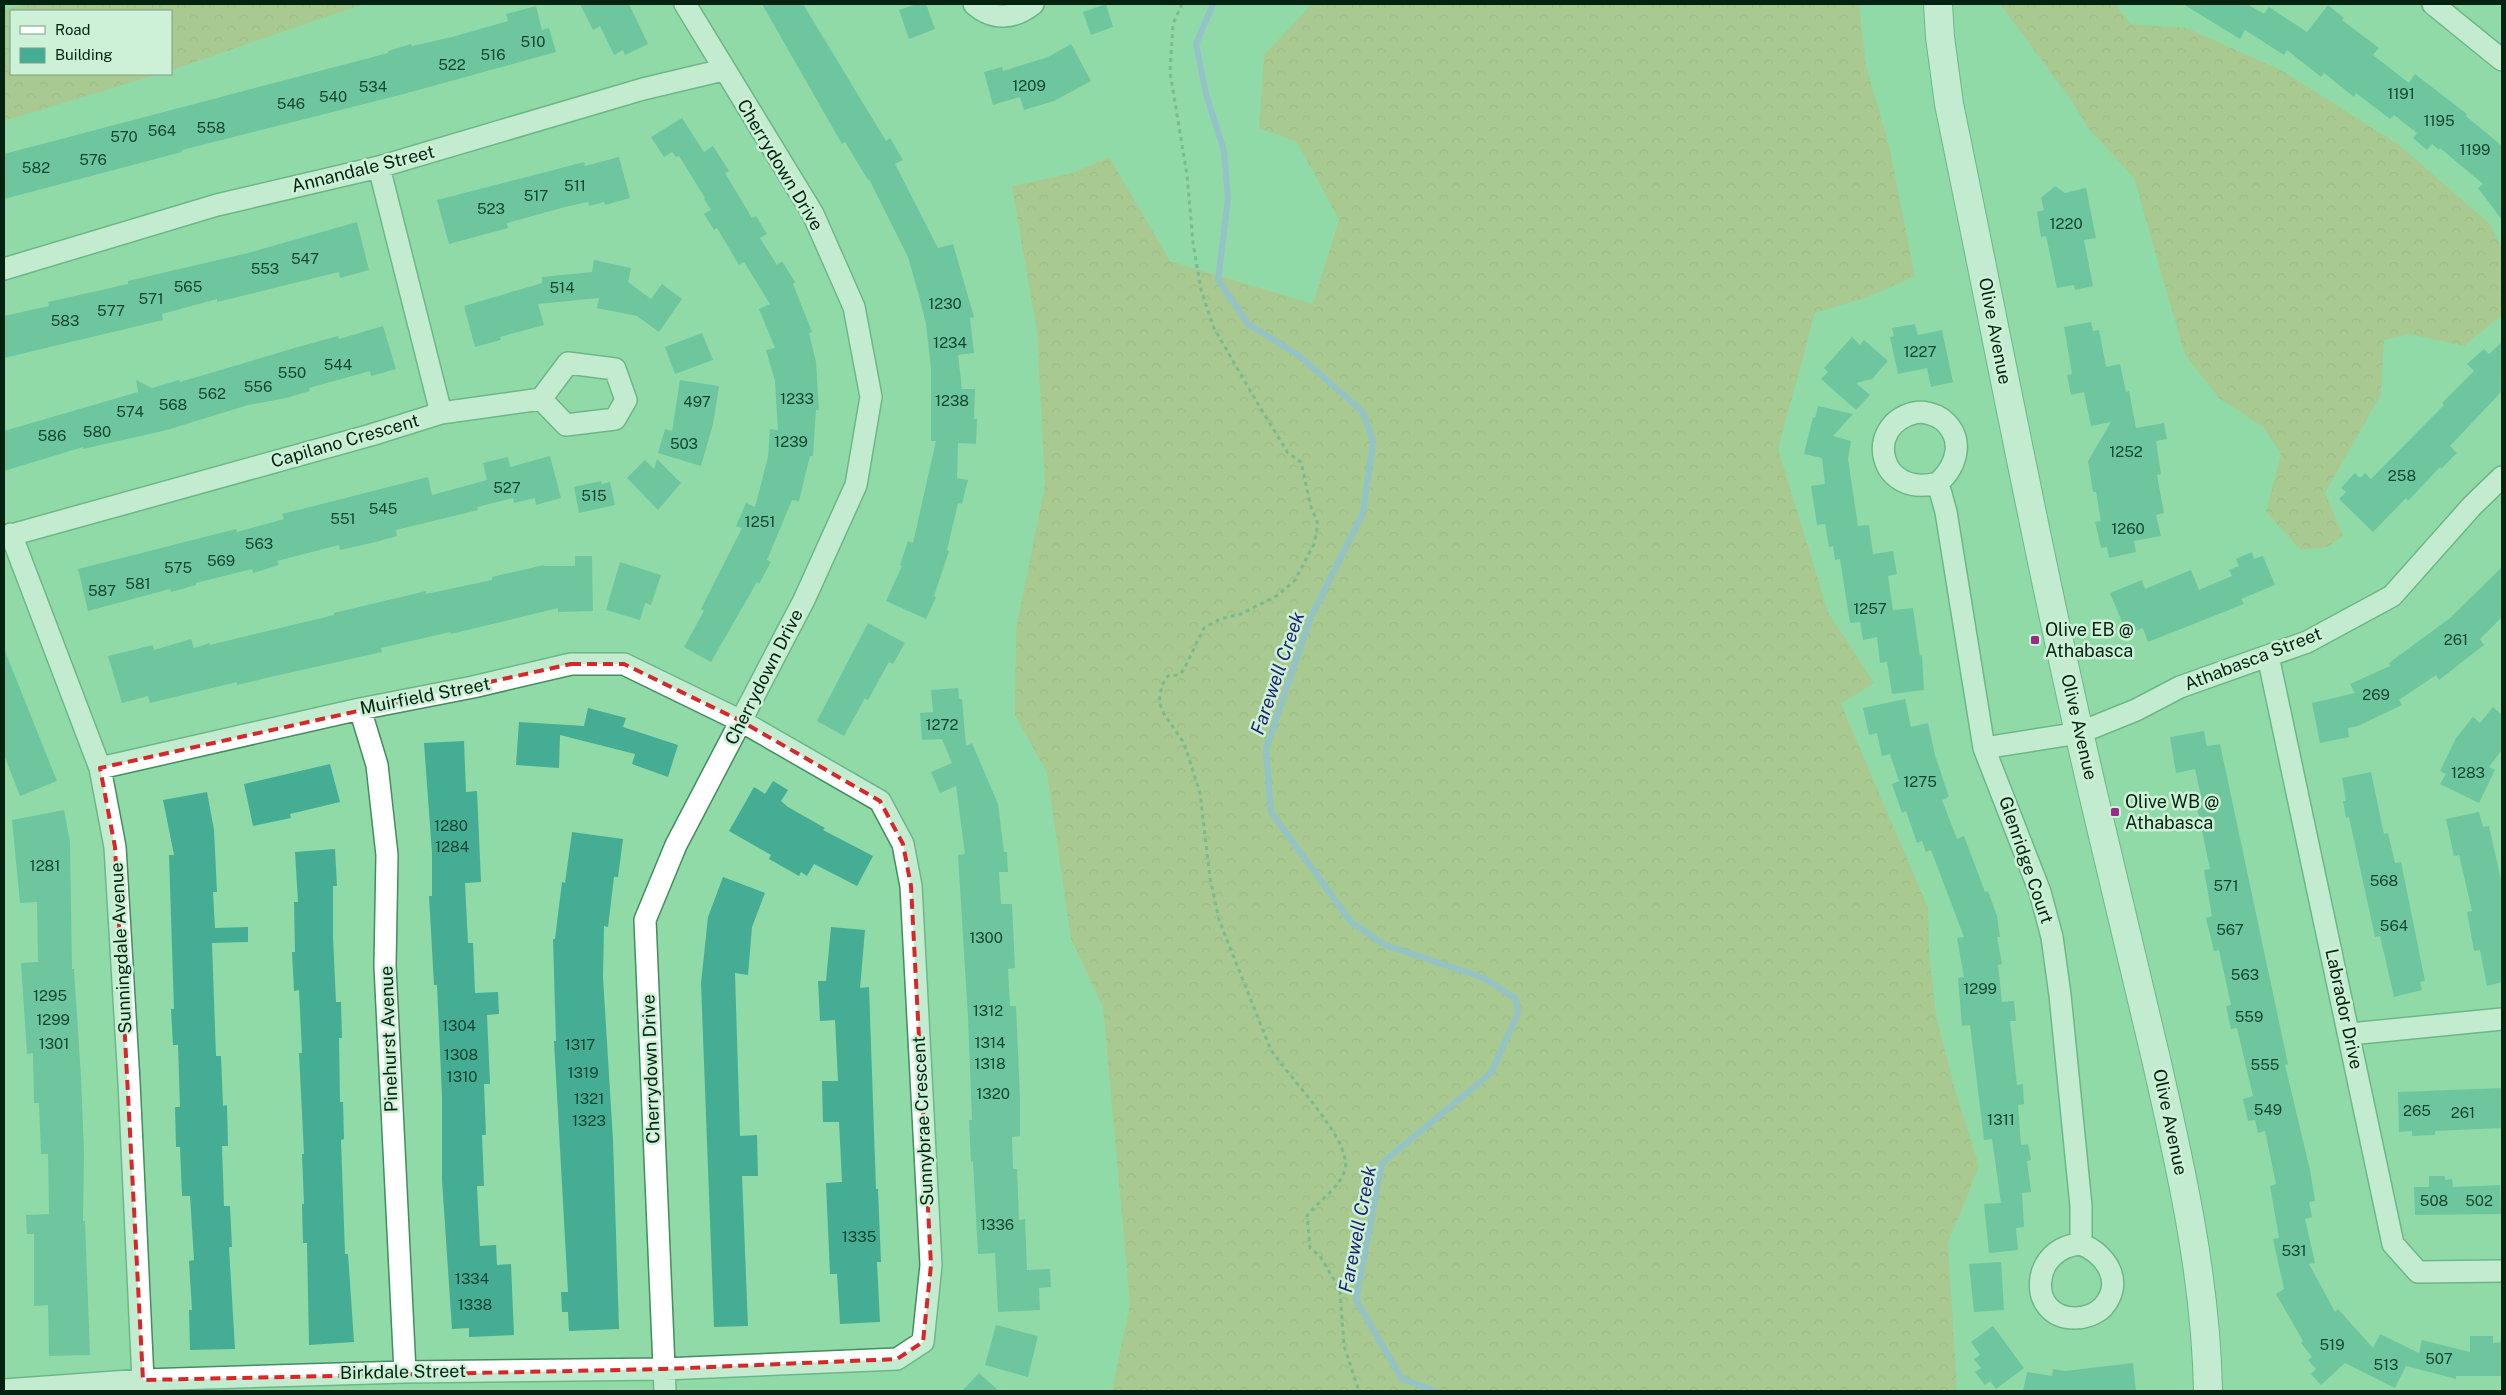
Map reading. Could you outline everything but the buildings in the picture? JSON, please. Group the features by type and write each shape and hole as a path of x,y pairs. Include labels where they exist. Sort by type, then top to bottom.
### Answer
{"main road":[{"name":"Olive Avenue","path":"1938,4 1940,37 1949,104 2079,733 2172,1129 2190,1219 2202,1310 2208,1391"}],"street":[{"name":"Cherrydown Drive","path":"665,1391 645,920 676,845 804,600 856,485 871,397 854,307 813,214 723,70 685,4"},
{"path":"974,4 986,13 998,16 1016,14 1032,4"},
{"path":"2433,4 2502,60"},
{"name":"Annandale Street","path":"4,269 217,205 379,167 644,90 723,70"},
{"name":"Capilano Crescent","path":"7,535 371,435 441,413 379,167"},
{"path":"441,413 541,399"},
{"name":"Athabasca Street","path":"1984,748 2079,733 2136,710 2180,687 2308,642 2392,596 2472,506 2502,478"},
{"name":"Glenridge Court","path":"1938,482 1946,512 1984,748 2040,892 2052,937 2060,995 2080,1196 2081,1244"},
{"name":"Sunningdale Avenue","path":"7,535 100,768 115,847 129,1082 143,1380"},
{"name":"Labrador Drive","path":"2268,656 2350,1034 2393,1244 2418,1272 2502,1271"},
{"name":"Muirfield Street","path":"100,768 360,709 472,687 571,664 624,664 742,721"},
{"name":"Pinehurst Avenue","path":"360,709 377,765 387,855 385,966 405,1372"},
{"name":"Sunnybrae Crescent","path":"664,1369 898,1359 923,1342 931,1265 911,886 903,844 880,801 742,721"},
{"path":"2350,1034 2502,1019"},
{"name":"Birkdale Street","path":"4,1390 143,1380 405,1372 664,1369"}],"path":[{"path":"1182,4 1173,24 1170,72 1187,175 1193,243 1201,290 1214,328 1255,399 1288,453 1301,462 1311,507 1318,524 1314,544 1295,580 1278,595 1241,614 1220,619 1204,628 1183,671 1178,675 1168,676 1162,685 1159,702 1164,714 1184,743 1200,793 1210,878 1219,920 1270,1048 1280,1064 1322,1112 1344,1151 1346,1168 1340,1179 1306,1216 1310,1248 1320,1256 1340,1290 1344,1346 1359,1391"}],"highlighted area":[{"path":"571,664 624,664 741,721 880,801 903,844 911,886 931,1265 923,1342 897,1359 664,1369 143,1380 115,847 100,768"}],"green space":[{"path":"28,4 364,4 172,70 172,10 10,10 10,75 156,75 4,121 4,10"},
{"path":"1312,4 1859,4 1866,66 1889,146 1915,276 1868,297 1815,313 1778,449 1828,612 1874,683 1841,704 1928,908 1929,950 1936,1015 1955,1090 1979,1166 1948,1243 1957,1391 1112,1391 1130,1304 1103,1007 1071,939 1047,773 1015,715 1016,630 1045,485 1037,332 1012,186 1073,173 1109,157 1170,261 1313,304 1339,220 1297,142 1259,128 1264,55"},
{"path":"2000,4 2115,4 2131,24 2186,28 2281,70 2399,145 2489,223 2502,248 2502,315 2464,346 2410,334 2384,340 2381,394 2325,493 2343,536 2327,547 2301,550 2266,512 2281,454 2263,427 2219,398 2185,355 2134,178 2088,128 2069,97"}],"waterway":[{"name":"Farewell Creek","path":"1213,4 1196,44 1206,94 1224,151 1228,199 1218,280 1248,324 1298,355 1363,412 1373,442 1363,513 1310,619 1266,749 1271,812 1351,922 1385,945 1484,978 1516,999 1518,1013 1491,1073 1382,1163 1356,1300 1402,1379 1436,1391"}],"place":[{"name":"Olive EB @ Athabasca","path":"2035,640"},
{"name":"Olive WB @ Athabasca","path":"2115,812"}]}
